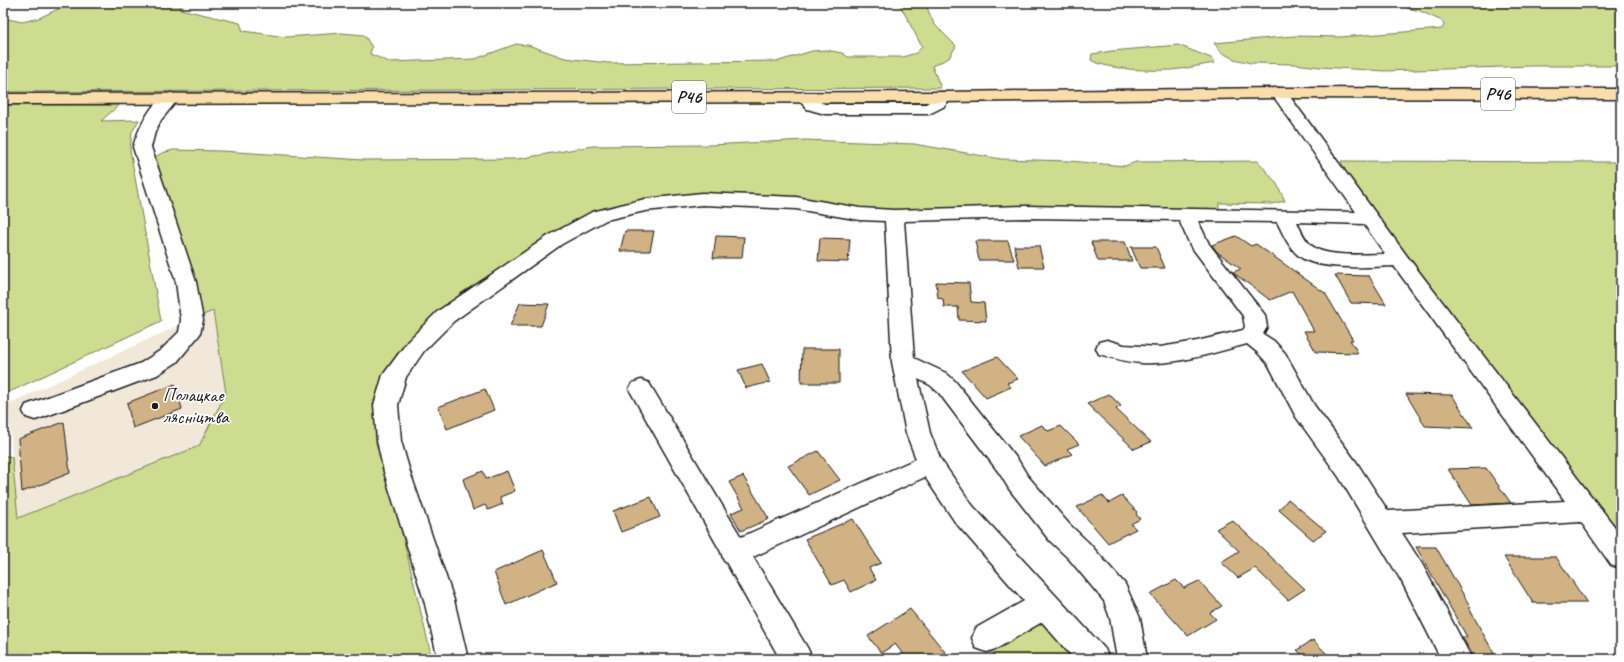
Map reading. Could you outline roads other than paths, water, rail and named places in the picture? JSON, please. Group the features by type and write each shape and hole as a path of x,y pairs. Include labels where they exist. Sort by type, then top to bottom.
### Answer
{"main road":[{"name":"Р46","path":"941,97 1280,93 1621,94"},
{"name":"Р46","path":"3,98 804,97"}],"street":[{"path":"1280,93 1369,218 1621,556"},
{"path":"804,97 813,106 825,109 929,109 939,104 941,97"},
{"path":"35,411 149,369 170,356 189,334 192,320 186,282 142,147 146,131 156,112 171,98"},
{"path":"453,659 439,600 397,472 389,441 386,405 395,375 416,346 446,316 555,240 599,216 645,205 702,199 796,203 860,214 894,216 1026,212 1369,218"},
{"path":"1106,348 1118,352 1139,355 1177,353 1251,336 1256,327 1254,314 1200,245 1186,215"},
{"path":"894,216 903,362 918,433 930,464 964,514 1094,659"},
{"path":"1284,216 1301,247 1310,254 1324,259 1400,260"},
{"path":"1251,336 1266,347 1277,359 1305,412 1348,470 1412,573 1457,659"},
{"path":"903,362 938,379 947,387 1009,467 1018,482 1058,532 1079,551 1115,593 1124,618 1132,659"},
{"path":"641,389 796,659"},
{"path":"734,553 930,464"},
{"path":"1381,523 1588,511"},
{"path":"987,638 1045,604"}],"place":[{"name":"Полацкае лясніцтва","path":"155,406"}]}
